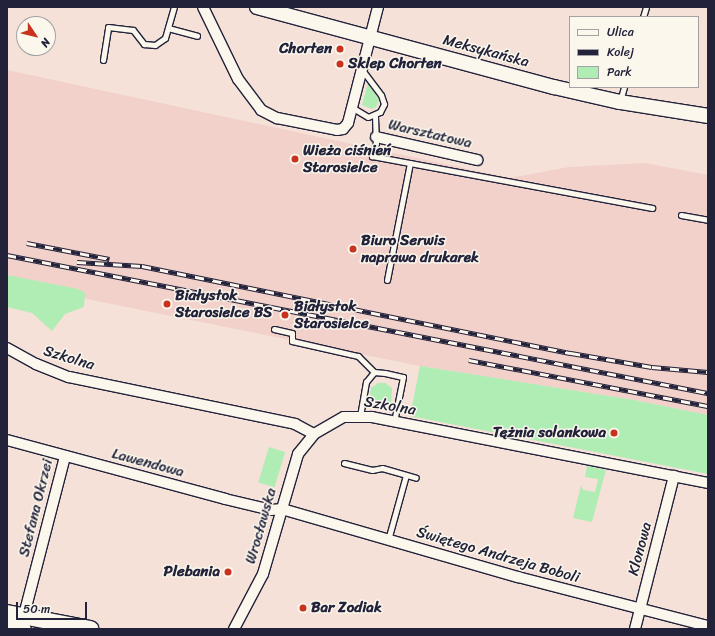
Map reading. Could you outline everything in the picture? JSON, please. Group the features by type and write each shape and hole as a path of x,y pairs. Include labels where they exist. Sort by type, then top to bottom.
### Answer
{"main road":[{"path":"7,613 24,622"},
{"path":"7,626 24,622 90,629"}],"street":[{"path":"203,7 238,79 256,104 268,115 341,130 348,124 353,108 378,7"},
{"name":"Meksykańska","path":"257,7 292,13 371,37 546,85 620,102 708,116"},
{"name":"Warsztatowa","path":"376,137 477,160"},
{"name":"Szkolna","path":"7,348 36,364 69,377 295,424 314,434 344,417 360,416 708,482"},
{"name":"Wrocławska","path":"235,628 263,574 298,454 314,434"},
{"name":"Lawendowa","path":"7,440 225,499 271,510 282,509"},
{"name":"Stefana Okrzei","path":"24,622 65,456"},
{"name":"Klonowa","path":"634,629 674,476"},
{"name":"Świętego Andrzeja Boboli","path":"282,509 388,540 640,609 708,626"}],"lane":[{"path":"103,60 108,27 133,30 139,41 149,45 161,42 168,28 174,7"},
{"path":"168,28 197,36"},
{"path":"353,108 368,117 375,116 380,112 384,104 381,95 363,71"},
{"path":"620,102 624,88"},
{"path":"375,116 376,137 372,156 652,208"},
{"path":"387,280 410,164"},
{"path":"681,215 708,220"},
{"path":"274,329 292,333 292,341 358,356 374,372 404,377 394,422"},
{"path":"360,416 366,382 374,372"},
{"path":"344,463 372,470 382,468 416,478"},
{"path":"388,540 406,475"}],"shaded area":[{"path":"7,70 510,178 569,167 645,163 708,175 708,415 634,400 420,366 7,283"}],"green space":[{"path":"368,83 379,100 376,107 372,109 362,105"},
{"path":"7,275 78,289 85,293 84,307 65,314 52,331 32,313 7,307"},
{"path":"420,366 634,400 708,415 708,474 410,416"},
{"path":"378,383 385,383 392,388 391,405 369,402 371,388"},
{"path":"269,447 285,452 274,487 258,482"},
{"path":"587,466 606,470 592,522 573,518 581,485 583,490 595,492 598,479 585,477"}],"railway":[{"path":"27,243 109,259"},
{"path":"7,255 708,393"},
{"path":"77,262 142,266 571,353 652,367 708,372"},
{"path":"469,360 708,406"}],"place":[{"name":"Chorten","path":"340,49"},
{"name":"Sklep Chorten","path":"340,64"},
{"name":"Wieża ciśnień Starosielce","path":"295,159"},
{"name":"Biuro Serwis naprawa drukarek","path":"353,249"},
{"name":"Białystok Starosielce BS","path":"167,304"},
{"name":"Białystok Starosielce","path":"285,315"},
{"name":"Tężnia solankowa","path":"614,433"},
{"name":"Plebania","path":"228,572"},
{"name":"Bar Zodiak","path":"303,608"}]}
